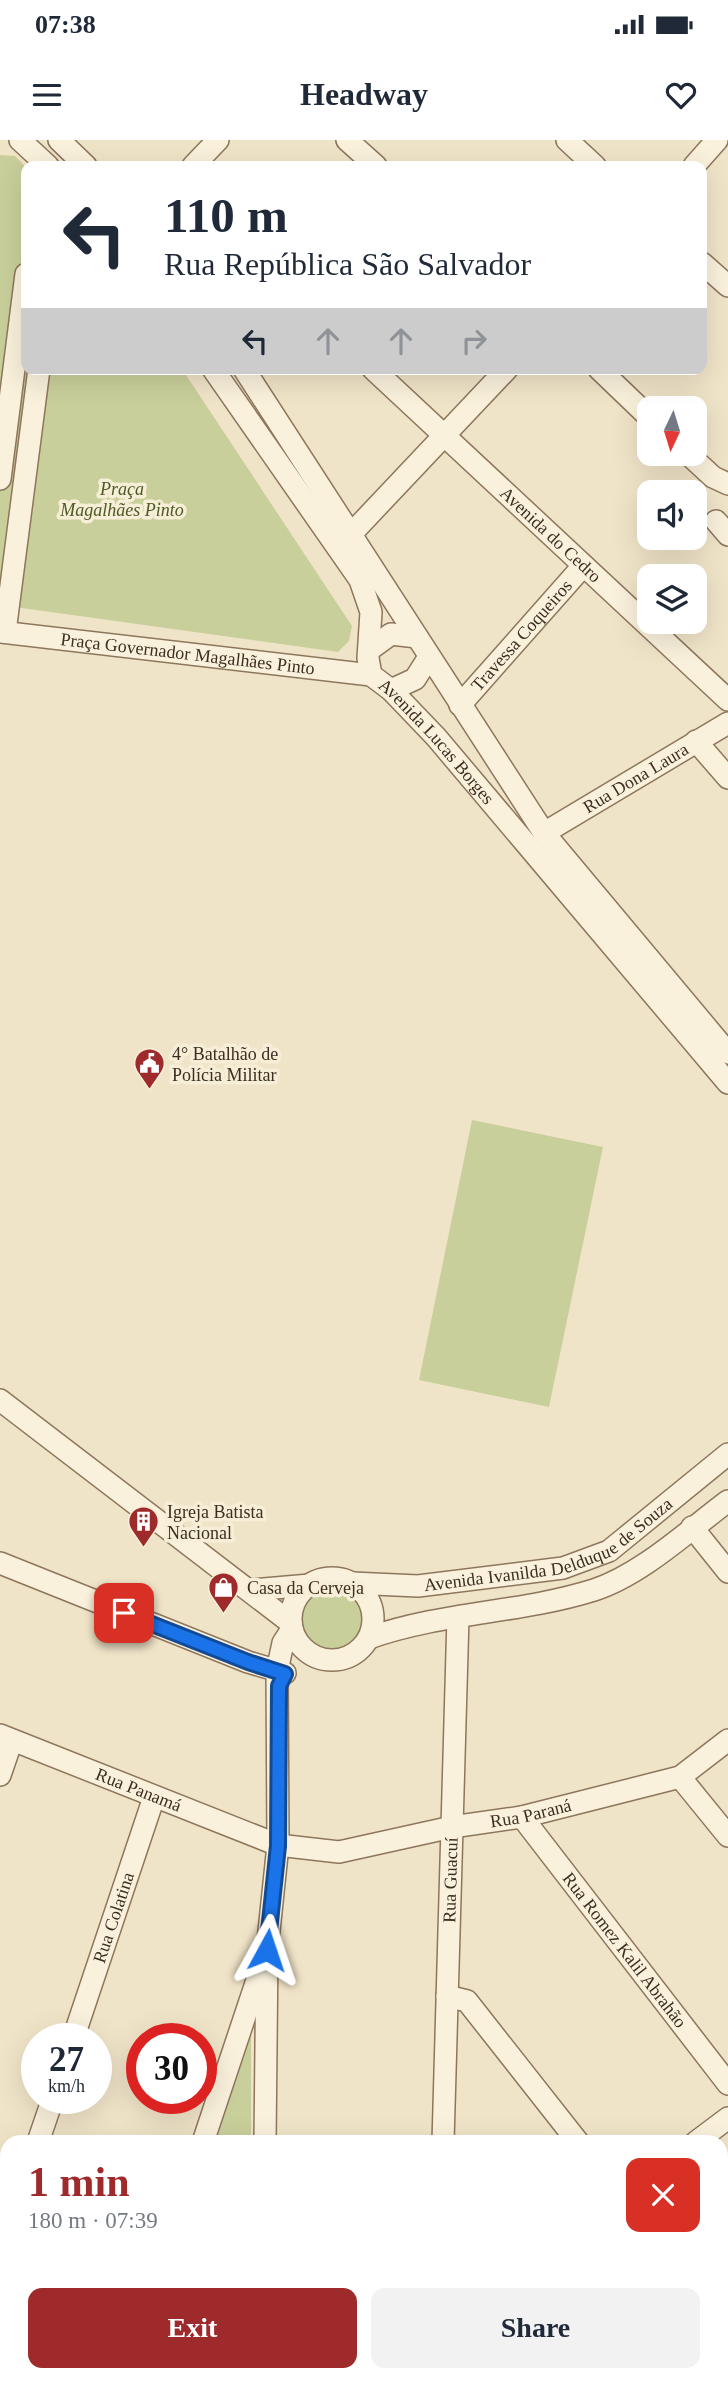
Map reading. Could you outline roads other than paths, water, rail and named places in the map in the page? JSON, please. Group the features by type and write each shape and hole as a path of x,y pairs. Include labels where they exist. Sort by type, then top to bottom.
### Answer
{"street":[{"path":"20,140 40,161"},
{"path":"59,140 81,161"},
{"path":"198,161 218,140"},
{"path":"347,140 370,161"},
{"path":"568,140 591,161"},
{"path":"699,161 718,140"},
{"path":"707,267 728,286"},
{"path":"0,479 21,313"},
{"name":"Praça Governador Magalhães Pinto","path":"38,375 2,632 371,675"},
{"name":"Avenida Lucas Borges","path":"217,375 360,580 371,612 368,666 371,675 391,690 436,737 728,1083"},
{"name":"Avenida Lucas Borges","path":"248,375 544,833 728,1054"},
{"name":"Avenida do Cedro","path":"379,375 728,700"},
{"path":"352,533 501,375"},
{"path":"604,375 637,406"},
{"path":"701,466 713,477 728,484"},
{"name":"Travessa Coqueiros","path":"460,705 583,566"},
{"path":"369,650 391,635 416,637"},
{"path":"391,690 415,679 429,657"},
{"name":"Rua Dona Laura","path":"544,833 728,723"},
{"path":"696,741 728,778"},
{"path":"0,1400 251,1590 292,1626 297,1640 315,1657"},
{"name":"Avenida Ivanilda Delduque de Souza","path":"352,1583 418,1586 563,1567 609,1551 728,1454"},
{"name":"Avenida Ivanilda Delduque de Souza","path":"369,1638 403,1626 595,1590 626,1576 728,1501"},
{"path":"692,1527 728,1572"},
{"path":"0,1563 280,1677"},
{"path":"251,1590 310,1585 331,1578 352,1583 362,1591 373,1613 369,1638 362,1648 340,1660 315,1657 298,1661 280,1677"},
{"path":"265,2135 267,1950 278,1846 280,1677 283,1643 292,1626 295,1601 310,1585"},
{"name":"Rua Guacuí","path":"443,2135 458,1617"},
{"path":"0,1775 6,1738"},
{"name":"Rua Panamá","path":"6,1738 278,1846"},
{"name":"Rua Paraná","path":"278,1846 339,1852 452,1827 522,1817 680,1777 728,1740"},
{"path":"680,1777 728,1836"},
{"name":"Rua Colatina","path":"78,2023 154,1797"},
{"name":"Rua Romez Kalil Abrahão","path":"522,1817 728,2084"},
{"path":"205,2135 267,1950"},
{"path":"447,1996 467,2001 572,2135"},
{"path":"40,2135 48,2114"},
{"path":"705,2135 728,2118"}],"place":[{"name":"4° Batalhão de Polícia Militar","path":"149,1091"},
{"name":"Igreja Batista Nacional","path":"144,1549"},
{"name":"Casa da Cerveja","path":"224,1615"}],"park label":[{"name":"Praça Magalhães Pinto","path":"122,499"}]}
